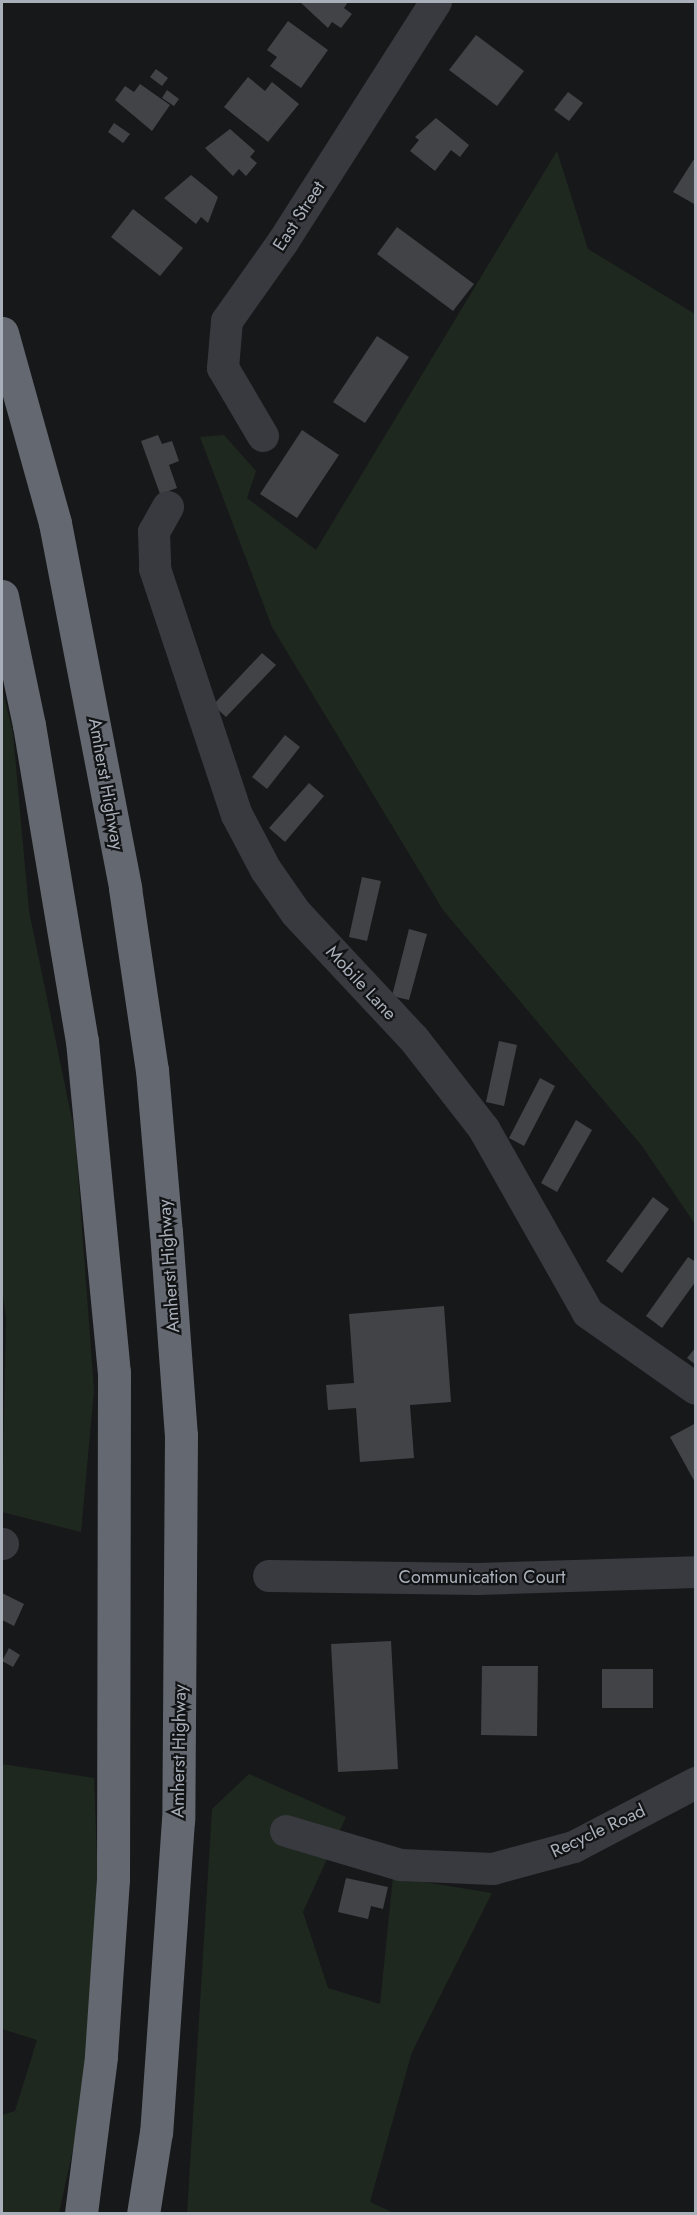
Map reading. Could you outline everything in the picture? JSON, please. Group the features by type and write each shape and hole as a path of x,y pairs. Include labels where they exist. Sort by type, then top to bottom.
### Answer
{"highway":[{"path":"2,318 14,367"},
{"name":"Amherst Highway","path":"2,333 14,367 78,635 152,1070 181,1435 178,1820 156,2132 143,2214"},
{"path":"2,596 29,724 82,1041 114,1372 113,1879 101,2057 81,2213"},
{"path":"165,2214 182,1939 178,1820"}],"street":[{"name":"East Street","path":"263,436 223,368 226,321 284,242 436,2"},
{"name":"Mobile Lane","path":"168,507 154,532 155,569 237,815 266,870 296,913 414,1039 484,1129 588,1313 696,1389"},
{"name":"Communication Court","path":"269,1576 477,1579 696,1572"},
{"name":"Recycle Road","path":"286,1831 401,1865 493,1869 574,1847 696,1783"}],"shaded area":[{"path":"557,151 588,249 695,314 695,1224 642,1146 443,910 272,627 200,437 224,435 256,471 247,498 316,550"},
{"path":"2,689 13,733 29,911 75,1134 94,1390 81,1532 2,1512 6,1317 2,1289"},
{"path":"2,1764 94,1778 99,1907 82,2108 59,2213 2,2213 2,2115 15,2111 37,2040 2,2029"},
{"path":"249,1774 346,1817 303,1912 328,1988 380,2004 393,1877 492,1893 412,2052 370,2202 394,2213 187,2214 212,1809"}],"building":[{"path":"300,2 348,2 344,8 352,14 341,28 332,22 328,28"},
{"path":"288,21 328,50 301,88 270,66 277,57 267,50"},
{"path":"476,35 524,71 497,106 449,70"},
{"path":"156,69 168,78 162,86 150,77"},
{"path":"248,77 265,91 272,82 299,104 268,142 224,107"},
{"path":"140,84 170,105 152,131 115,100 125,86 134,92"},
{"path":"167,90 179,99 174,106 162,98"},
{"path":"568,92 583,103 569,121 554,110"},
{"path":"436,118 469,145 460,157 451,150 435,171 410,151 419,140 415,137"},
{"path":"114,123 130,134 123,143 108,132"},
{"path":"230,129 255,151 250,157 257,163 246,176 239,169 233,176 205,148"},
{"path":"696,156 696,205 673,192"},
{"path":"191,175 218,197 208,223 201,217 196,224 164,198"},
{"path":"133,209 183,248 160,276 111,237"},
{"path":"397,227 474,284 453,311 377,254"},
{"path":"377,336 409,357 365,423 333,402"},
{"path":"302,430 339,455 297,518 260,494"},
{"path":"158,435 162,444 172,441 179,461 169,465 177,488 160,494 141,441"},
{"path":"262,653 276,665 226,717 213,705"},
{"path":"285,735 300,747 267,789 252,777"},
{"path":"309,783 324,796 285,842 269,828"},
{"path":"362,877 381,881 367,941 349,937"},
{"path":"409,929 427,934 409,1000 392,996"},
{"path":"499,1041 517,1045 504,1106 486,1102"},
{"path":"540,1078 555,1086 524,1146 509,1138"},
{"path":"576,1120 592,1130 557,1192 541,1183"},
{"path":"653,1197 669,1209 622,1273 606,1261"},
{"path":"688,1257 696,1262 696,1281 662,1328 646,1316"},
{"path":"444,1306 451,1402 410,1405 414,1458 360,1462 356,1408 328,1410 326,1385 354,1383 349,1314"},
{"path":"696,1347 696,1365 687,1358"},
{"path":"696,1423 696,1484 670,1437"},
{"path":"2,1593 24,1604 14,1626 2,1620"},
{"path":"391,1641 398,1769 338,1772 331,1644"},
{"path":"9,1648 20,1655 13,1667 2,1661"},
{"path":"482,1666 538,1666 537,1736 481,1735"},
{"path":"602,1669 653,1669 653,1708 602,1708"},
{"path":"346,1878 388,1887 383,1909 371,1906 368,1919 338,1912"}]}
